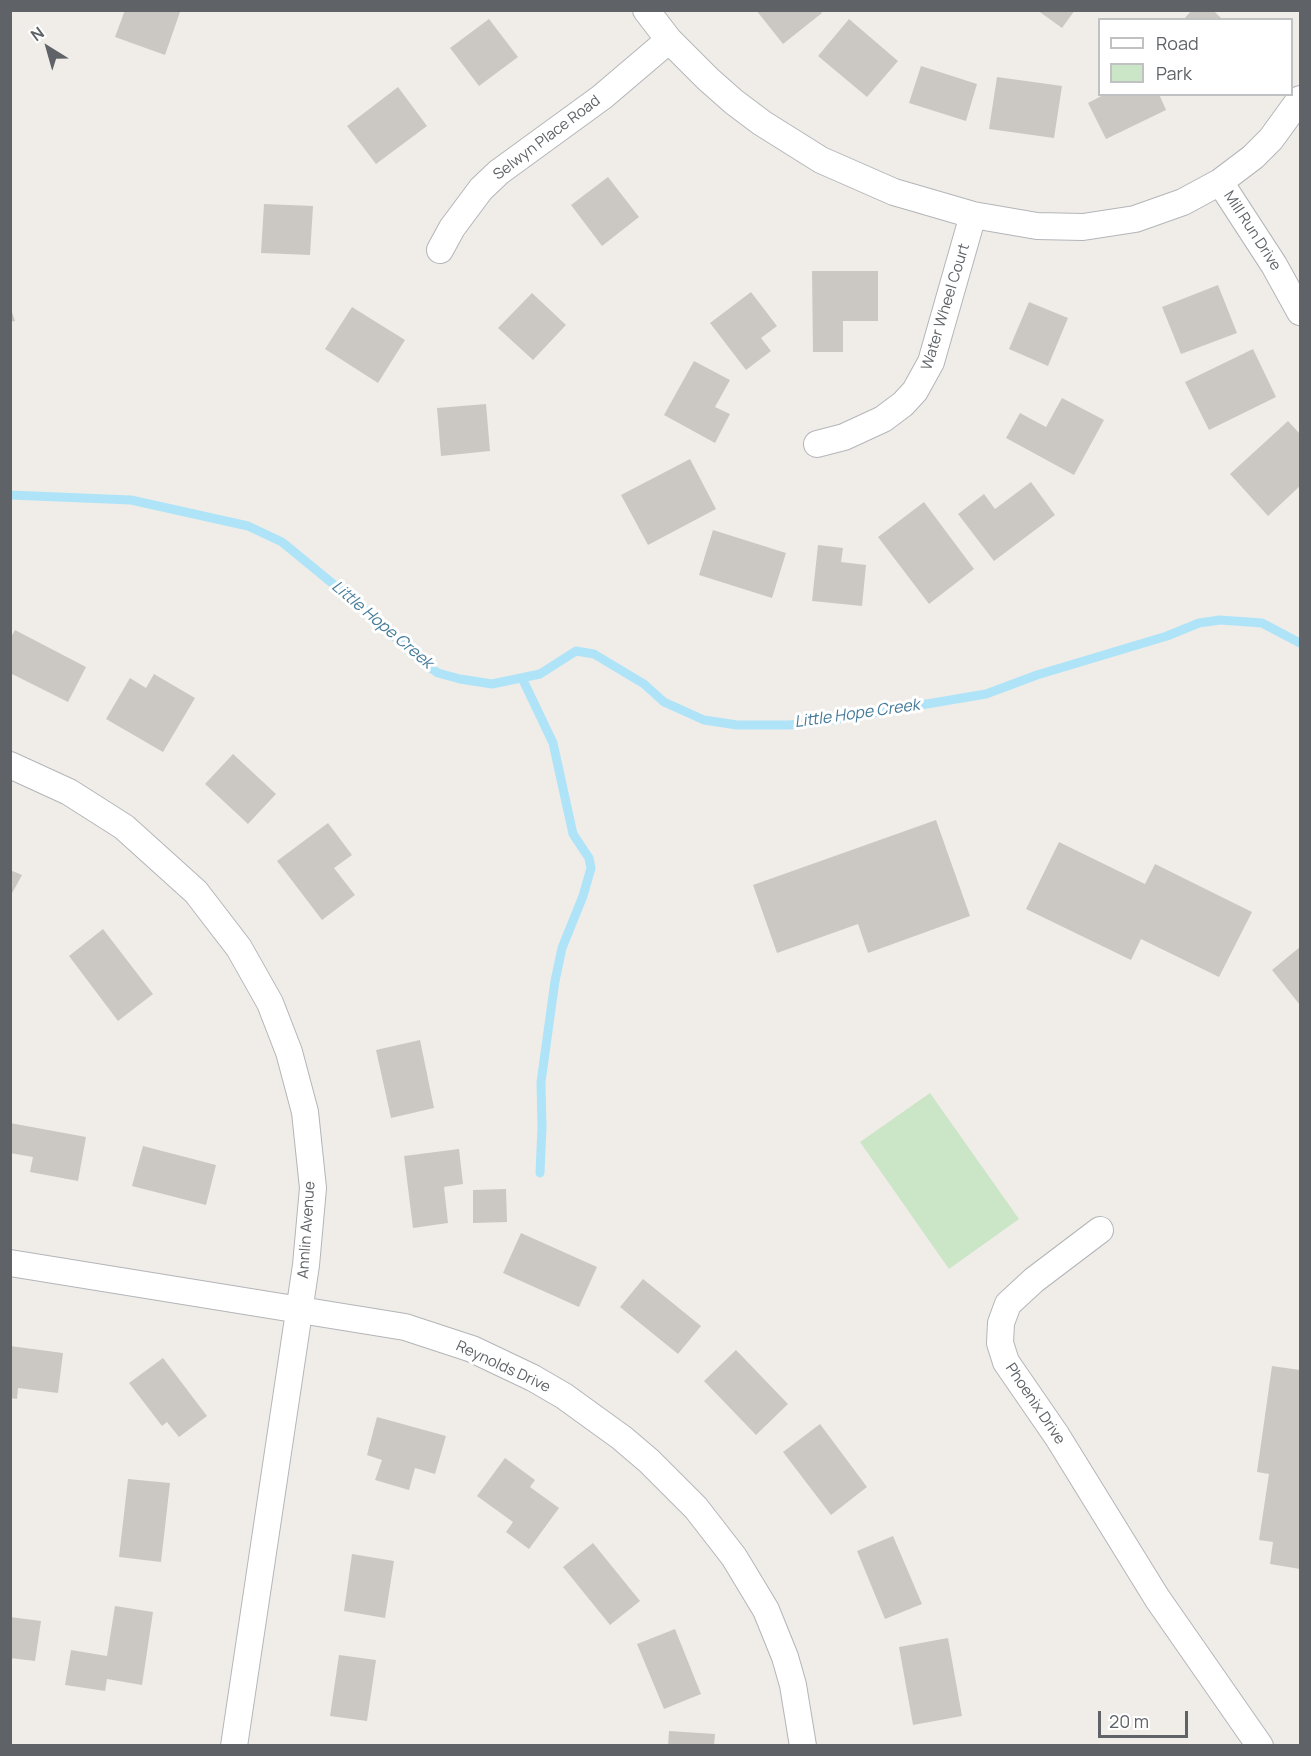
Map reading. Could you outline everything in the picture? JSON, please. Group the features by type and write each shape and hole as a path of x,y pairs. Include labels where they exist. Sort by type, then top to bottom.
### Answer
{"street":[{"path":"646,10 669,40 708,80 762,123 822,160 894,192 973,215 1037,226 1083,227 1135,219 1183,202 1220,182 1253,157 1271,139 1300,99"},
{"name":"Selwyn Place Road","path":"440,250 452,228 481,189 499,172 602,97 669,40"},
{"name":"Mill Run Drive","path":"1220,182 1274,265 1300,312"},
{"name":"Water Wheel Court","path":"817,444 844,437 883,419 903,404 919,384 931,362 973,215"},
{"name":"Annlin Avenue","path":"10,765 69,792 124,827 196,892 239,948 270,1003 289,1052 305,1112 313,1188 306,1265 234,1746"},
{"name":"Phoenix Drive","path":"1100,1230 1008,1304 1001,1323 1000,1343 1006,1362 1057,1436 1157,1598 1260,1746"},
{"name":"Reynolds Drive","path":"10,1263 405,1327 472,1349 533,1378 564,1396 622,1438 649,1461 696,1508 734,1557 766,1610 790,1676 803,1746"}],"green space":[{"path":"930,1093 1019,1219 949,1269 860,1142"}],"building":[{"path":"125,10 180,12 165,55 115,37"},
{"path":"756,10 820,10 822,13 783,44"},
{"path":"1037,10 1075,10 1062,28"},
{"path":"1192,10 1213,10 1221,18 1185,18"},
{"path":"489,19 518,57 479,86 450,48"},
{"path":"849,19 898,61 867,97 818,56"},
{"path":"921,66 977,84 966,121 909,103"},
{"path":"997,77 1062,86 1054,138 989,129"},
{"path":"398,87 427,126 376,164 347,126"},
{"path":"1101,96 1160,96 1166,110 1106,139 1088,103"},
{"path":"608,177 639,217 602,246 571,205"},
{"path":"264,204 313,206 310,255 261,253"},
{"path":"812,271 878,271 878,321 843,321 843,352 813,352"},
{"path":"1218,285 1237,333 1181,354 1162,307"},
{"path":"751,292 777,326 761,338 771,351 746,370 710,323"},
{"path":"532,293 566,325 533,360 498,328"},
{"path":"1029,302 1068,318 1048,366 1009,349"},
{"path":"10,306 15,321 10,322"},
{"path":"352,307 405,340 378,383 325,349"},
{"path":"1253,349 1276,397 1209,430 1185,382"},
{"path":"694,361 730,380 715,407 730,414 715,443 664,415"},
{"path":"1062,398 1104,420 1074,475 1006,438 1020,413 1046,427"},
{"path":"486,404 490,451 441,456 437,408"},
{"path":"1288,421 1300,434 1300,486 1268,516 1230,474"},
{"path":"690,459 716,509 648,545 621,495"},
{"path":"1031,482 1055,515 994,561 958,514 984,494 995,509"},
{"path":"924,502 974,569 929,604 878,537"},
{"path":"713,530 786,553 772,598 699,575"},
{"path":"818,545 843,548 841,562 866,565 862,606 812,601"},
{"path":"15,630 86,667 68,702 10,673 10,639"},
{"path":"154,674 195,698 163,752 106,719 130,678 146,688"},
{"path":"233,754 276,794 248,824 205,784"},
{"path":"936,820 970,916 868,953 858,924 777,953 753,885"},
{"path":"328,823 352,855 334,868 355,895 322,920 277,861"},
{"path":"1059,842 1145,884 1155,864 1252,912 1219,977 1141,939 1131,960 1026,909"},
{"path":"10,870 22,875 10,897"},
{"path":"103,929 153,994 118,1021 69,956"},
{"path":"1300,947 1300,1005 1272,970"},
{"path":"420,1040 434,1108 391,1118 376,1050"},
{"path":"10,1123 86,1137 78,1181 30,1172 33,1157 10,1153"},
{"path":"143,1146 216,1165 206,1205 132,1186"},
{"path":"459,1149 463,1184 444,1187 448,1223 413,1228 404,1156"},
{"path":"506,1189 507,1222 473,1223 473,1190"},
{"path":"521,1233 597,1267 579,1307 503,1273"},
{"path":"643,1279 701,1326 678,1354 620,1307"},
{"path":"10,1346 63,1353 58,1393 18,1388 17,1399 10,1398"},
{"path":"736,1350 788,1404 756,1435 704,1381"},
{"path":"163,1358 207,1416 179,1437 167,1422 162,1426 129,1383"},
{"path":"1272,1366 1300,1370 1300,1569 1270,1564 1273,1542 1259,1540 1269,1474 1257,1472"},
{"path":"377,1417 446,1436 435,1474 415,1468 409,1490 375,1480 382,1460 367,1455"},
{"path":"820,1424 867,1487 831,1515 783,1452"},
{"path":"505,1458 535,1480 530,1487 559,1508 529,1549 506,1532 513,1522 477,1496"},
{"path":"128,1479 170,1483 161,1562 119,1557"},
{"path":"893,1536 922,1604 885,1619 857,1551"},
{"path":"593,1543 640,1601 610,1625 563,1567"},
{"path":"352,1554 394,1561 385,1618 344,1611"},
{"path":"115,1606 153,1612 142,1685 107,1679 105,1691 65,1685 71,1650 107,1656"},
{"path":"10,1617 41,1621 35,1661 10,1658"},
{"path":"675,1629 701,1694 664,1709 637,1644"},
{"path":"948,1638 962,1716 913,1725 899,1647"},
{"path":"339,1655 376,1660 367,1721 330,1716"},
{"path":"669,1731 715,1734 714,1746 668,1746"}],"waterway":[{"name":"Little Hope Creek","path":"10,495 131,500 248,526 282,542 371,615 422,662 438,673 492,684 540,674 576,651 594,654 644,684 664,702 704,720 737,725 789,725 820,722 986,694 1037,675 1167,636 1199,623 1220,620 1262,623 1300,643"},
{"path":"522,678 553,743 573,834 589,858 591,868 583,896 562,948 555,981 541,1082 540,1173"}]}
